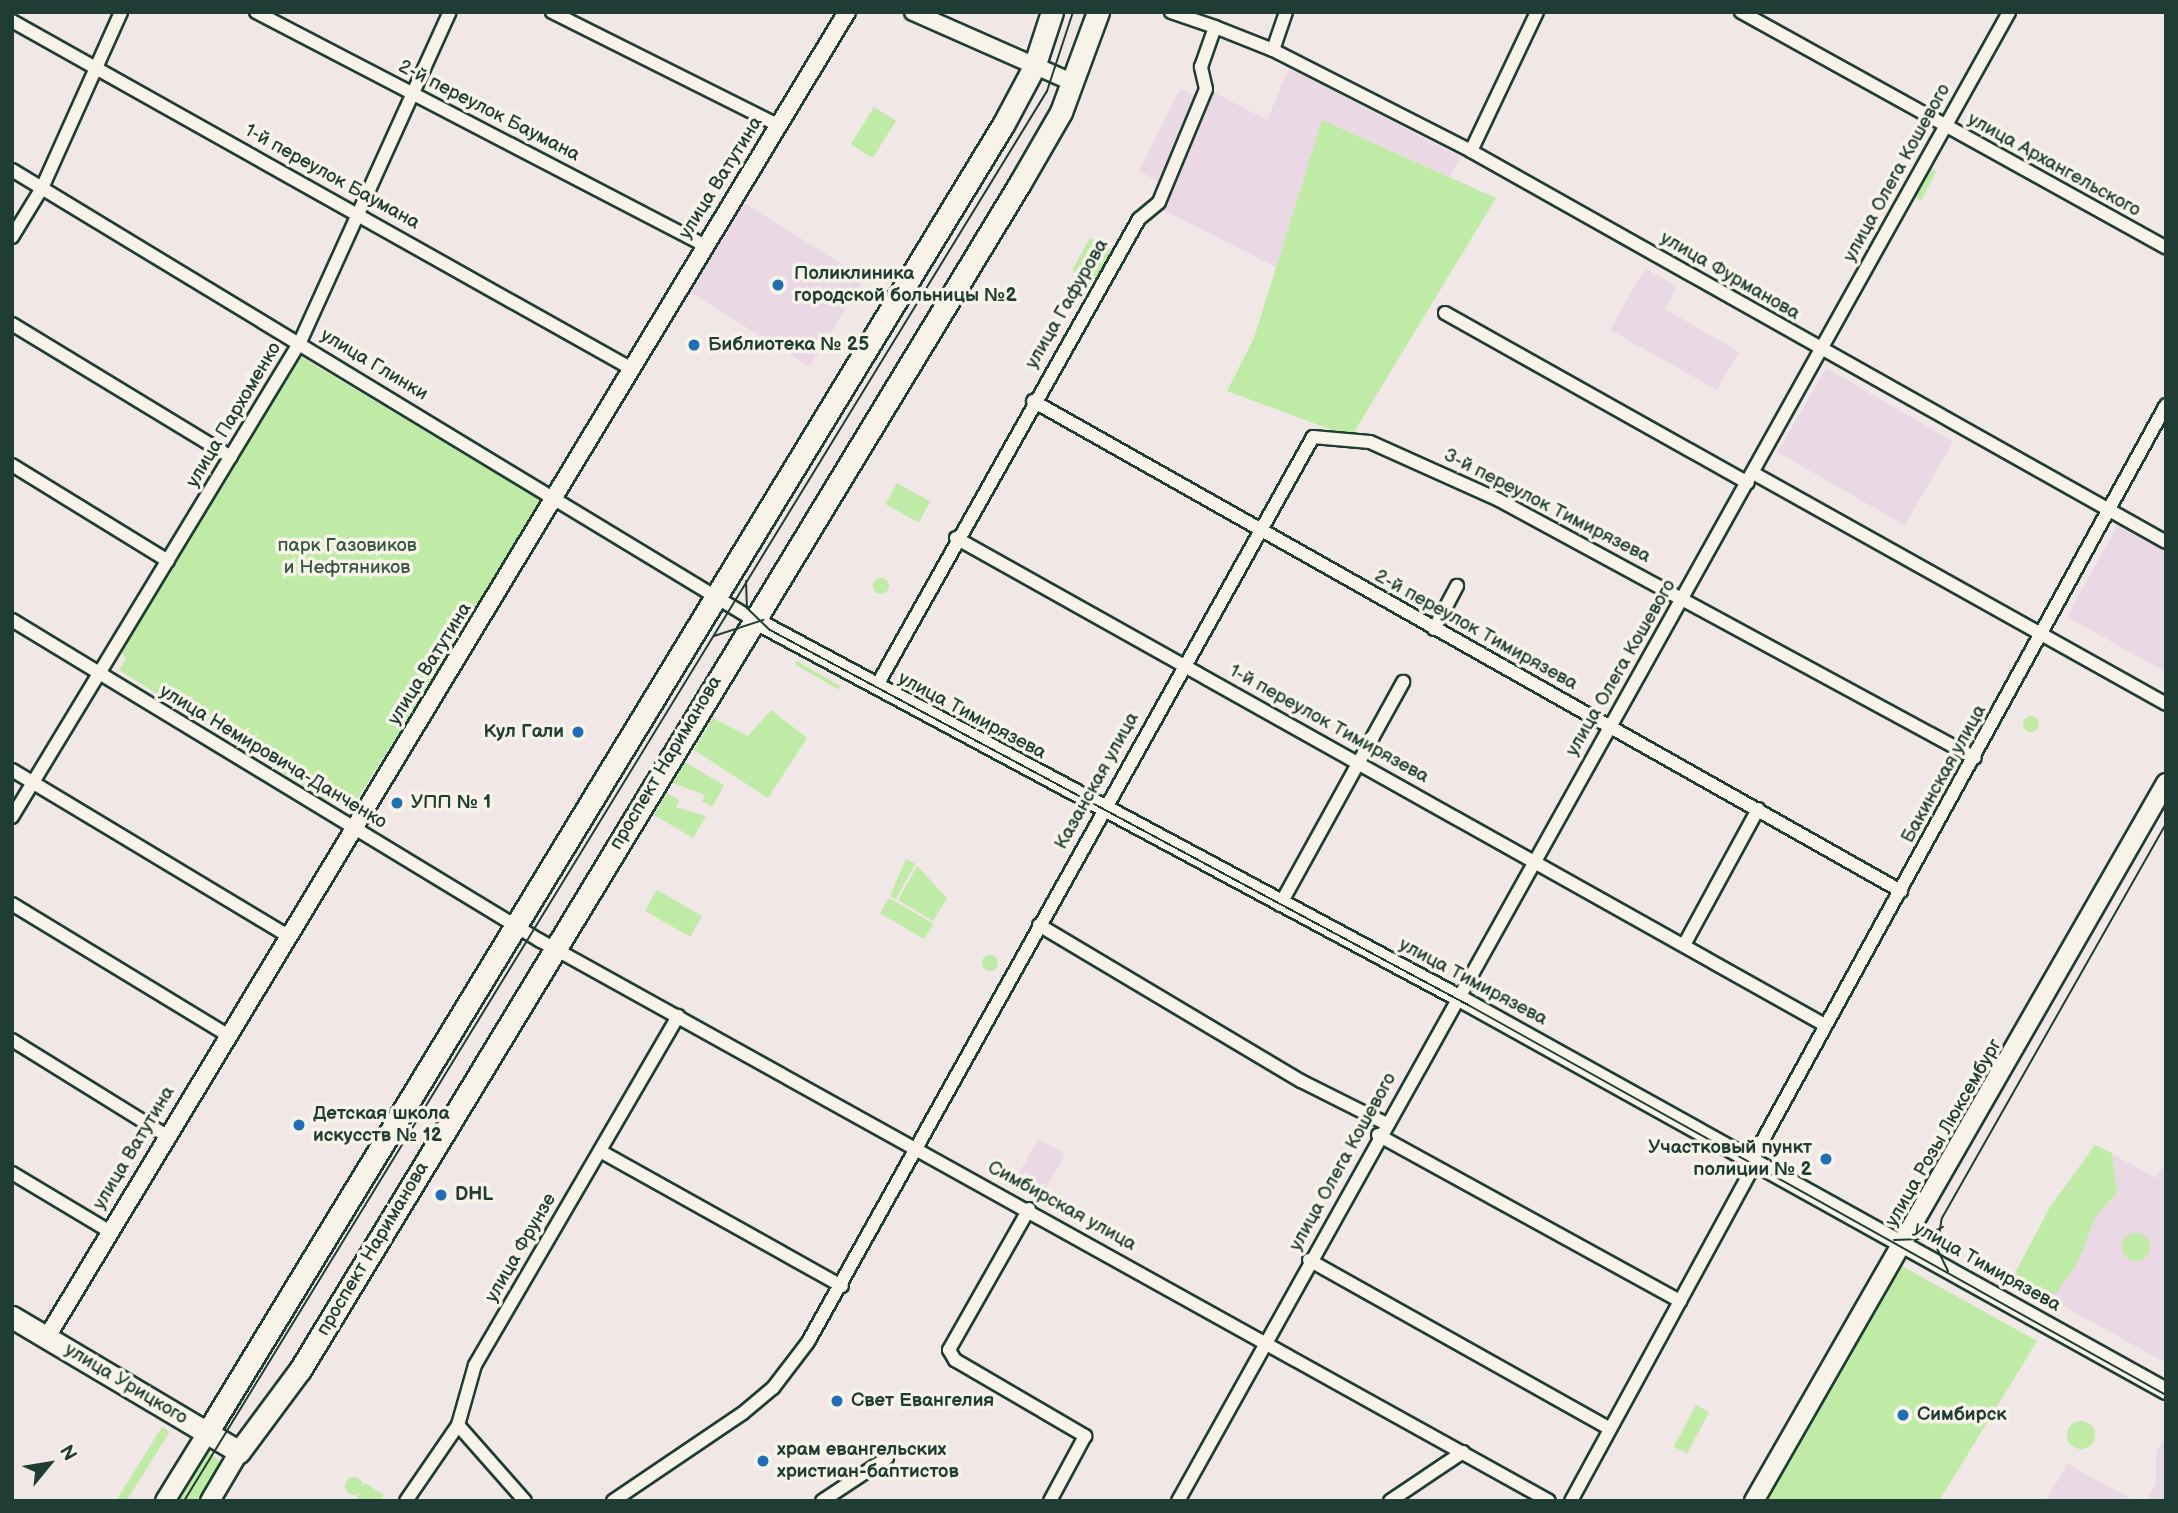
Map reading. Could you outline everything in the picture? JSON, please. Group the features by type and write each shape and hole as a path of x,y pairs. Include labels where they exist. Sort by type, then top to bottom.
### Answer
{"main road":[{"path":"165,1501 1034,67 1052,12"},
{"name":"проспект Нариманова","path":"210,1501 239,1452 300,1370 754,620 1074,83 1098,12"},
{"name":"улица Розы Люксембург","path":"1754,1501 1904,1244 2166,783"},
{"name":"улица Урицкого","path":"12,1317 239,1452"}],"street":[{"path":"12,237 42,188 121,12"},
{"name":"2-й переулок Баумана","path":"256,12 704,245"},
{"name":"улица Пархоменко","path":"12,817 300,342 450,12"},
{"path":"552,12 778,125"},
{"name":"улица Ватутина","path":"47,1337 285,934 556,499 704,245 847,12"},
{"path":"913,12 1074,83"},
{"path":"1171,12 1273,50 1286,12"},
{"path":"1471,151 1537,12"},
{"name":"улица Архангельского","path":"1741,12 2166,248"},
{"name":"улица Олега Кошевого","path":"1178,1501 1378,1135 1459,998 1534,859 2009,12"},
{"name":"1-й переулок Баумана","path":"12,21 359,213 632,369"},
{"name":"улица Гафурова","path":"876,687 956,538 1139,219 1159,202 1206,89 1200,67 1215,27"},
{"name":"улица Фурманова","path":"1273,50 1471,151 1820,350 2166,542"},
{"name":"улица Глинки","path":"12,170 300,342 754,620"},
{"path":"1445,313 2166,704"},
{"path":"12,324 231,457"},
{"name":"2-й переулок Тимирязева","path":"1034,401 1258,531 1609,725 1901,891"},
{"name":"Бакинская улица","path":"1571,1501 1825,1025 2043,635 2166,405"},
{"name":"Казанская улица","path":"613,1501 773,1388 842,1286 914,1145 1313,437"},
{"name":"3-й переулок Тимирязева","path":"1313,437 1370,442 1424,465 1682,599 1975,758"},
{"path":"12,466 168,561"},
{"name":"1-й переулок Тимирязева","path":"956,538 1534,859 1825,1025"},
{"path":"1434,629 1457,586"},
{"name":"улица Немировича-Данченко","path":"12,620 554,948"},
{"name":"улица Тимирязева","path":"754,620 1102,810 1459,998 2166,1391"},
{"path":"1280,905 1403,682"},
{"path":"12,771 285,934"},
{"path":"1684,945 1758,809"},
{"path":"12,904 226,1034"},
{"path":"1039,925 1301,1081 1385,1123"},
{"name":"Симбирская улица","path":"554,948 914,1145 1549,1501"},
{"name":"улица Фрунзе","path":"407,1501 458,1425 475,1365 678,1016"},
{"path":"12,1040 167,1136"},
{"path":"1378,1135 1680,1301"},
{"path":"600,1151 842,1286"},
{"path":"12,1173 109,1231"},
{"path":"1028,1209 948,1350 955,1360 1085,1436 1050,1501"},
{"path":"1310,1260 1610,1429"},
{"path":"458,1425 525,1501"},
{"path":"1390,1501 1463,1452"},
{"path":"822,1501 887,1458"}],"shaded area":[{"path":"1289,68 1460,157 1450,177 1322,120 1276,267 1161,209 1171,189 1139,171 1180,89 1205,101 1211,91 1267,120"},
{"name":"Поликлиника городской больницы №2","path":"744,203 864,278 809,366 689,291"},
{"path":"1645,268 1677,287 1665,309 1739,352 1717,390 1610,330"},
{"path":"1826,368 1953,442 1905,526 1778,452"},
{"path":"2118,524 2166,550 2166,672 2067,617"},
{"path":"1038,1139 1065,1154 1041,1197 1014,1182"},
{"path":"2114,1155 2156,1178 2166,1162 2166,1363 2038,1292"},
{"path":"2166,1435 2166,1501 2146,1501 2156,1483 2156,1452"},
{"path":"2068,1464 2120,1493 2135,1501 2045,1501"}],"green space":[{"path":"874,107 896,121 873,158 851,144"},
{"path":"1322,120 1496,198 1351,437 1227,391 1254,338"},
{"path":"1930,168 1936,171 1921,201 1915,197"},
{"path":"1090,238 1112,250 1094,282 1072,270"},
{"name":"парк Газовиков и Нефтяников","path":"298,355 543,502 352,808 326,800 119,670 126,659 120,650"},
{"path":"897,483 930,501 919,522 885,504"},
{"path":"881,578 887,580 887,592 881,594 875,592 873,586 875,580"},
{"path":"797,661 840,686 838,689 795,664"},
{"path":"771,710 807,738 768,798 694,750 713,718 748,736"},
{"path":"2028,716 2034,716 2039,724 2037,730 2028,732 2023,727 2023,721"},
{"path":"685,762 724,785 712,807 702,801 705,795 673,783"},
{"path":"667,793 679,800 676,807 706,816 693,838 654,815"},
{"path":"906,859 915,864 896,899 890,896"},
{"path":"917,866 947,898 933,921 898,900"},
{"path":"657,890 702,916 690,937 645,911"},
{"path":"889,898 933,924 924,939 880,914"},
{"path":"987,955 993,955 998,963 996,969 987,971 982,966 982,960"},
{"path":"2095,1145 2112,1153 2117,1193 2096,1216 2076,1266 2056,1293 2033,1298 2015,1273 2050,1207"},
{"path":"2136,1233 2146,1237 2150,1247 2146,1257 2136,1261 2126,1257 2122,1247 2126,1237"},
{"name":"Симбирск","path":"1902,1266 2037,1341 1939,1501 1764,1501"},
{"path":"1696,1405 1709,1412 1687,1454 1674,1446"},
{"path":"2081,1421 2091,1425 2095,1435 2091,1445 2081,1449 2071,1445 2067,1435 2071,1425"},
{"path":"162,1427 170,1432 126,1501 116,1500"},
{"path":"209,1451 222,1464 200,1501 179,1501"},
{"path":"354,1477 360,1480 363,1486 360,1492 354,1495 348,1492 345,1486 348,1480"},
{"path":"365,1483 384,1495 380,1501 355,1501"}],"tram line":[{"path":"184,1501 1047,91 1073,12"},
{"path":"746,581 747,608 770,630 1470,1006 2166,1395"},
{"path":"714,636 763,620"},
{"path":"1948,1271 1937,1248 1942,1218 2166,823"},
{"path":"1894,1240 1920,1239 1943,1227"}],"place":[{"name":"Поликлиника городской больницы №2","path":"778,285"},
{"name":"Библиотека № 25","path":"694,345"},
{"name":"Кул Гали","path":"578,732"},
{"name":"УПП № 1","path":"397,803"},
{"name":"Детская школа искусств № 12","path":"299,1125"},
{"name":"Участковый пункт полиции № 2","path":"1826,1159"},
{"name":"DHL","path":"441,1195"},
{"name":"Свет Евангелия","path":"837,1401"},
{"name":"Симбирск","path":"1903,1415"},
{"name":"храм евангельских христиан-баптистов","path":"763,1461"}]}
